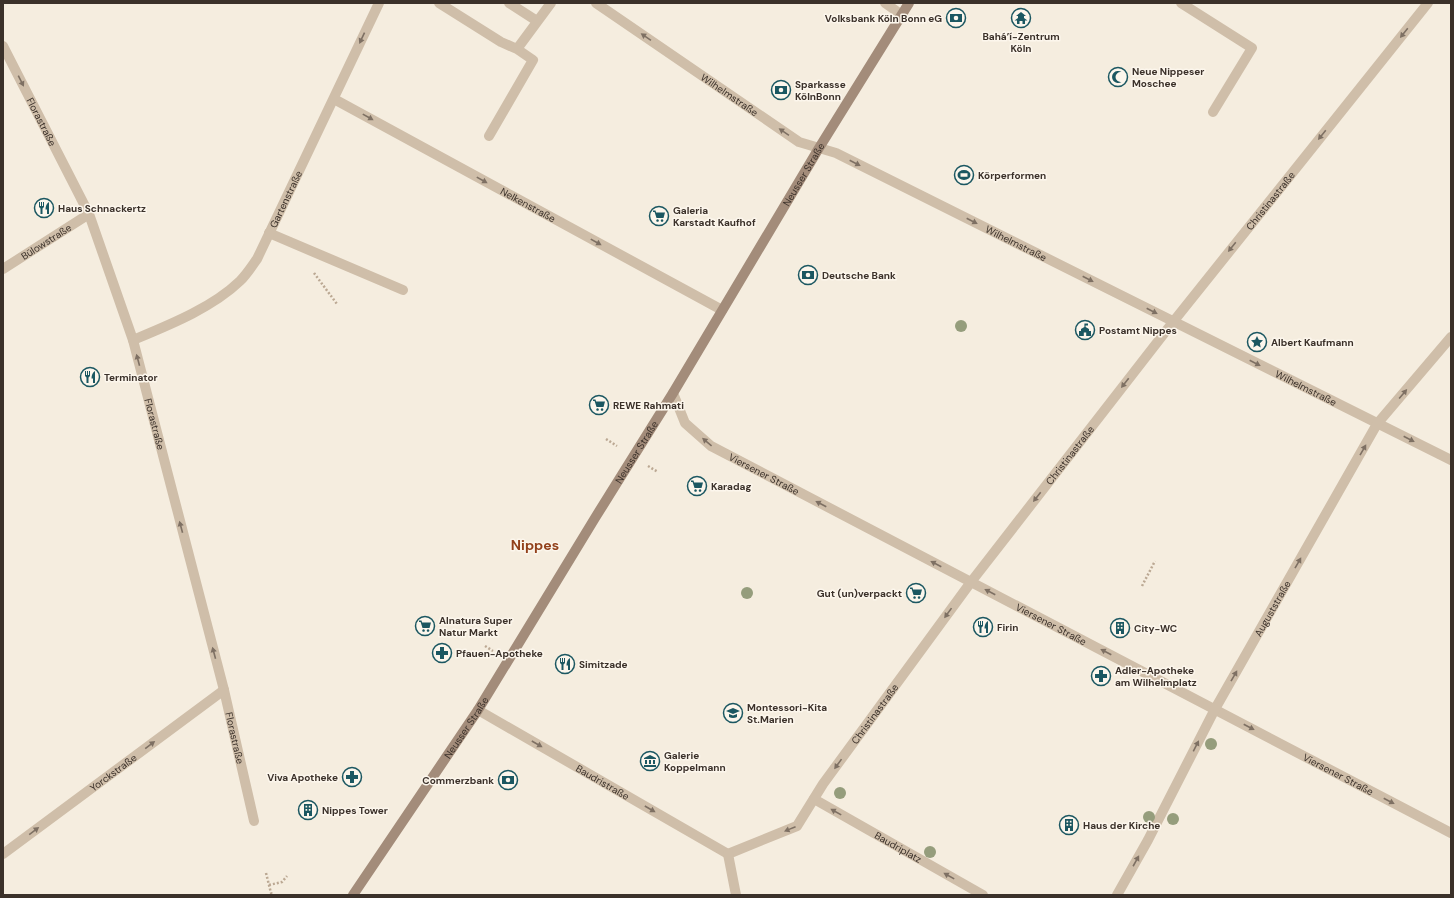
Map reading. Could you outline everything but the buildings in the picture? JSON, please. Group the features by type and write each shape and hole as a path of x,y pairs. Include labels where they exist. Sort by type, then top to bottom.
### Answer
{"main road":[{"name":"Neusser Straße","path":"353,895 478,710 587,530 673,393 819,148 910,3"}],"street":[{"name":"Gartenstraße","path":"133,340 177,321 221,296 241,280 257,259 379,3"},
{"path":"439,3 501,42 517,49 533,60 490,136"},
{"path":"509,3 537,21"},
{"path":"517,49 551,3"},
{"name":"Wilhelmstraße","path":"596,3 799,142 836,153 1451,460"},
{"path":"885,3 902,15"},
{"path":"1182,3 1252,48 1213,112"},
{"name":"Christinastraße","path":"728,854 797,826 828,778 971,582 1173,322 1428,3"},
{"name":"Florastraße","path":"3,46 89,214 133,340 224,690 254,820"},
{"name":"Nelkenstraße","path":"334,99 722,310"},
{"name":"Bülowstraße","path":"3,269 89,214"},
{"path":"269,233 403,290"},
{"name":"Auguststraße","path":"1117,895 1148,840 1215,709 1378,424 1451,337"},
{"name":"Viersener Straße","path":"673,393 684,423 711,446 1451,833"},
{"name":"Yorckstraße","path":"3,854 224,690"},
{"name":"Baudristraße","path":"478,710 728,854"},
{"name":"Baudriplatz","path":"814,800 983,895"},
{"path":"728,854 736,895"}],"path":[{"path":"311,270 337,304"},
{"path":"606,439 612,443"},
{"path":"652,468 658,472"},
{"path":"1142,586 1155,561"},
{"path":"266,873 271,894 273,895"},
{"path":"269,885 282,882 287,876"}],"place":[{"name":"Volksbank Köln Bonn eG","path":"956,18"},
{"name":"Bahá’í-Zentrum Köln","path":"1021,18"},
{"name":"Neue Nippeser Moschee","path":"1118,77"},
{"name":"Sparkasse KölnBonn","path":"781,90"},
{"name":"Körperformen","path":"964,175"},
{"name":"Haus Schnackertz","path":"44,208"},
{"name":"Galeria Karstadt Kaufhof","path":"659,216"},
{"name":"Deutsche Bank","path":"808,275"},
{"name":"Postamt Nippes","path":"1085,330"},
{"name":"Albert Kaufmann","path":"1257,342"},
{"name":"Terminator","path":"90,377"},
{"name":"REWE Rahmati","path":"599,405"},
{"name":"Karadag","path":"697,486"},
{"name":"Gut (un)verpackt","path":"916,593"},
{"name":"Alnatura Super Natur Markt","path":"425,626"},
{"name":"Firin","path":"983,627"},
{"name":"City-WC","path":"1120,628"},
{"name":"Pfauen-Apotheke","path":"442,653"},
{"name":"Simitzade","path":"565,664"},
{"name":"Adler-Apotheke am Wilhelmplatz","path":"1101,676"},
{"name":"Montessori-Kita St.Marien","path":"733,713"},
{"name":"Galerie Koppelmann","path":"650,761"},
{"name":"Viva Apotheke","path":"352,777"},
{"name":"Commerzbank","path":"508,780"},
{"name":"Nippes Tower","path":"308,810"},
{"name":"Haus der Kirche","path":"1069,825"}],"district":[{"name":"Nippes","path":"535,545"}]}
